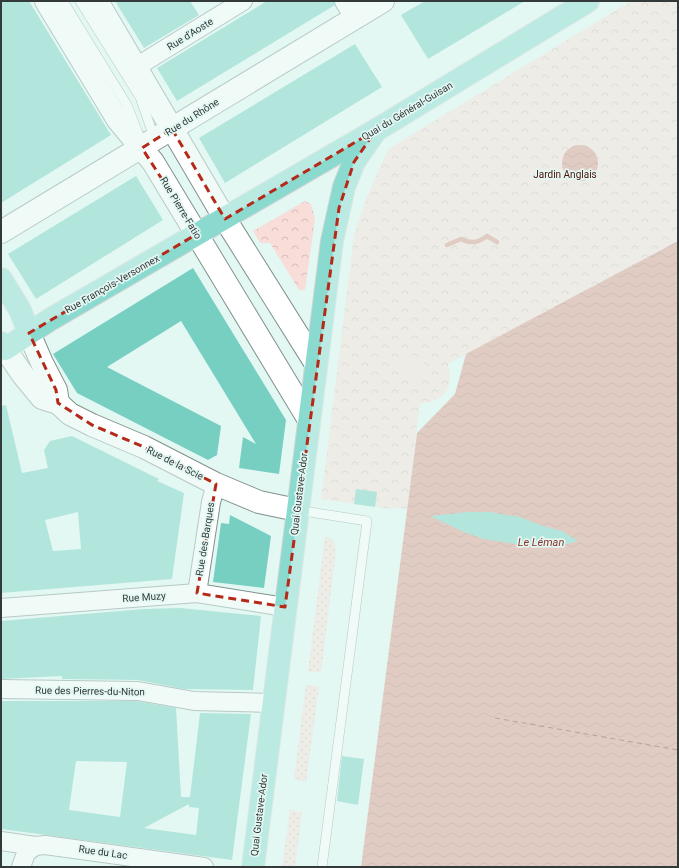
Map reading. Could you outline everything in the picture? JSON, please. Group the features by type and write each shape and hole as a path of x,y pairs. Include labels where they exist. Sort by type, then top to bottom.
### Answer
{"main road":[{"name":"Quai du Général-Guisan","path":"225,219 376,130 588,1"},
{"name":"Quai Gustave-Ador","path":"253,867 332,242 344,187 354,162 376,130"},
{"name":"Rue François-Versonnex","path":"2,348 225,219"},
{"path":"1,279 20,310 29,333"}],"street":[{"name":"Rue Pierre-Fatio","path":"46,1 118,120 157,139 225,219 316,364"},
{"name":"Rue Pierre-Fatio","path":"97,1 136,67 157,139 153,162 309,420"},
{"name":"Rue d'Aoste","path":"136,67 243,1"},
{"name":"Rue du Rhône","path":"1,232 157,139 351,9 378,2"},
{"path":"29,333 56,390 58,403"},
{"name":"Rue de la Scie","path":"2,348 42,398 58,403 70,414 144,447 216,484 259,502 297,510"},
{"name":"Rue des Barques","path":"197,593 211,502 216,484"},
{"name":"Rue Muzy","path":"1,608 197,593 285,607"},
{"name":"Rue des Pierres-du-Niton","path":"1,690 138,691 197,701 273,703"},
{"name":"Rue du Lac","path":"1,841 35,846 45,845 204,867"},
{"path":"21,867 26,853 35,846"}],"lane":[{"path":"63,1 127,105 157,139"},
{"path":"80,1 140,97 157,139"},
{"path":"297,510 367,521 322,867"}],"highlighted area":[{"path":"172,129 225,219 376,130 354,162 339,208 285,607 197,593 216,484 144,447 92,425 58,403 56,390 29,333 197,234 142,148"}],"green space":[{"name":"Jardin Anglais","path":"631,1 678,1 678,241 448,364 450,380 446,392 436,400 420,403 407,509 392,509 321,499 354,235 366,199 387,152 390,148"},
{"path":"305,201 311,204 315,219 305,290 299,290 270,243 260,243 253,231"},
{"path":"412,356 421,359 424,368 421,377 412,380 403,377 400,368 403,359"},
{"path":"325,536 333,540 336,550 321,673 308,671"},
{"path":"306,685 319,687 306,782 294,779"},
{"path":"290,810 302,812 295,867 282,867"}],"water":[{"path":"584,145 593,150 597,156 597,170 593,176 584,181 576,181 567,176 563,170 562,159 567,150 573,146"},
{"name":"Le Léman","path":"678,241 678,867 361,867 417,433 455,394 466,354"}],"building":[{"path":"1,1 29,1 111,135 1,203"},
{"path":"115,1 190,1 199,15 144,48"},
{"path":"267,1 334,1 335,5 177,101 157,68"},
{"path":"425,1 525,1 428,59 401,15"},
{"path":"355,44 382,87 225,183 199,138"},
{"path":"136,176 163,220 36,299 8,254"},
{"path":"193,268 286,420 279,474 239,468 243,437 256,444 181,321 107,367 221,426 217,455 208,460 77,393 53,354"},
{"path":"6,405 22,473 48,468 44,450 50,441 72,436 159,479 157,481 184,493 172,579 1,593 1,406","holes":["78,512 81,549 53,551 45,520"]},
{"path":"356,489 377,492 375,507 354,504"},
{"path":"469,512 489,512 520,517 540,525 562,531 578,541 559,546 537,543 515,544 484,539 466,533 430,516"},
{"path":"230,515 271,536 264,588 213,582 221,523 229,524"},
{"path":"180,608 261,616 253,690 184,689 138,680 62,679 62,676 1,679 1,621 144,609"},
{"path":"1,701 137,701 176,708 181,797 190,797 200,713 251,714 232,860 1,829","holes":["76,761 127,762 120,817 69,810","189,804 189,807 199,808 196,835 144,828"]},
{"path":"342,756 364,759 358,805 337,801"}],"waterway":[{"path":"447,245 461,239 471,242 481,240 487,236 497,242"}],"ferry route":[{"path":"495,718 678,750"}]}
